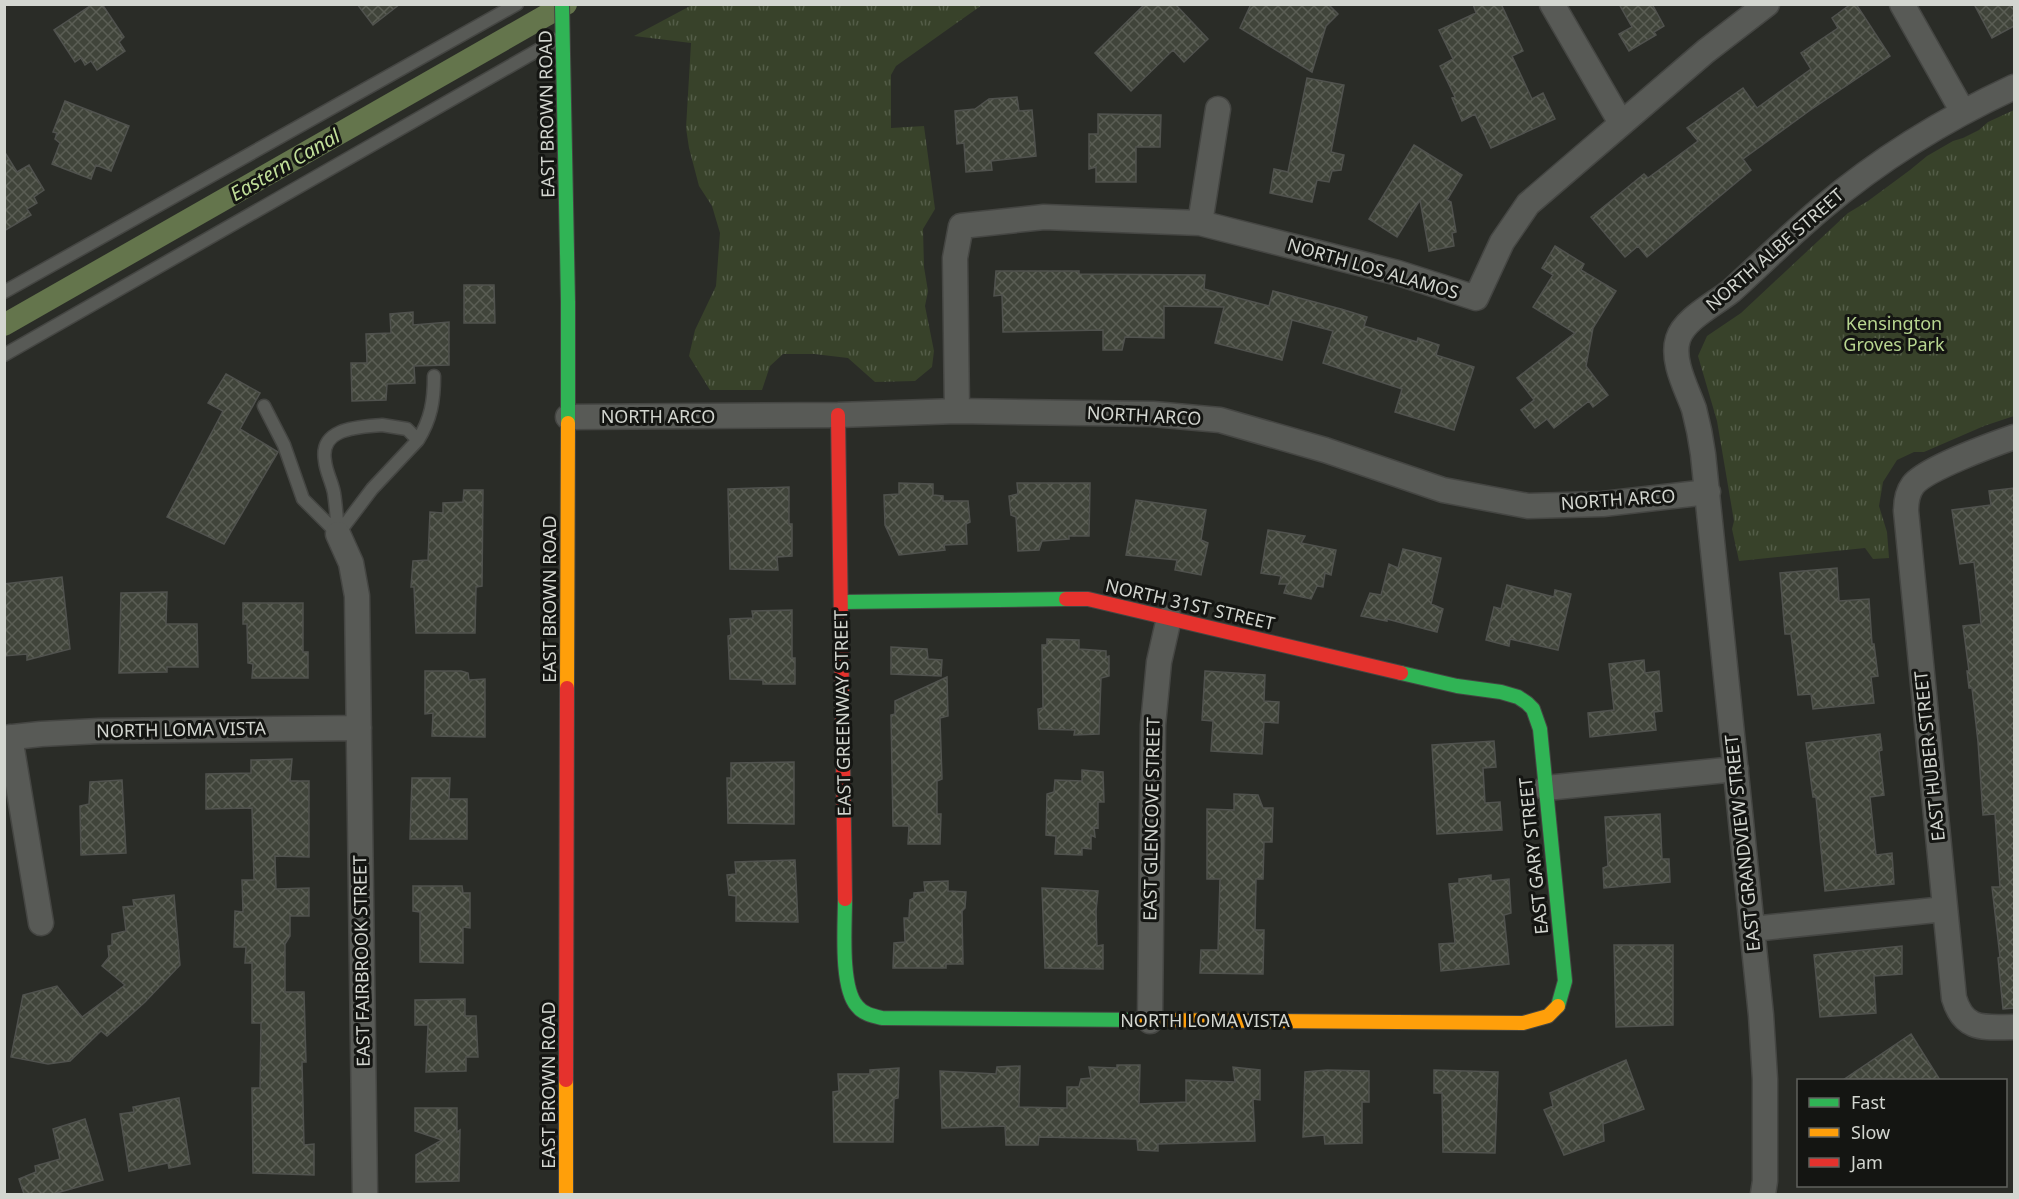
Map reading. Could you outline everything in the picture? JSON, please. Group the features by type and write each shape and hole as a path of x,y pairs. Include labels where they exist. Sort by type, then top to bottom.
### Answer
{"street":[{"name":"EAST BROWN ROAD","path":"562,4 568,417 567,1194"},
{"path":"1552,4 1621,123"},
{"name":"NORTH LOS ALAMOS","path":"957,411 955,258 961,226 1044,217 1200,223 1398,273 1476,298 1502,242 1528,204 1722,38 1767,4"},
{"path":"1902,4 1963,112"},
{"name":"NORTH ALBE STREET","path":"1708,492 1699,432 1678,361 1677,341 1681,332 1693,318 1718,302 1845,189 1900,149 1963,112 2014,87"},
{"path":"1200,223 1218,109"},
{"name":"NORTH ARCO","path":"568,417 838,415 957,411 1153,414 1220,420 1325,450 1443,490 1528,506 1603,504 1708,492"},
{"name":"EAST GREENWAY STREET","path":"838,415 846,977 850,999 856,1008"},
{"name":"EAST HUBER STREET","path":"2014,437 1983,448 1929,473 1914,483 1908,492 1906,521 1952,986 1958,1010 1963,1019 1982,1027 2014,1027"},
{"name":"EAST GRANDVIEW STREET","path":"1708,492 1765,1079 1765,1181 1762,1194"},
{"name":"EAST FAIRBROOK STREET","path":"338,534 351,563 356,588 365,1194"},
{"name":"NORTH 31ST STREET","path":"842,602 1088,599 1457,686 1523,699"},
{"name":"EAST GLENCOVE STREET","path":"1150,1021 1153,725 1159,662 1168,618"},
{"name":"EAST GARY STREET","path":"1523,699 1532,708 1537,718 1546,788 1565,981 1561,1002 1554,1012"},
{"name":"NORTH LOMA VISTA","path":"7,738 99,731 359,728"},
{"path":"7,738 41,923"},
{"path":"1546,788 1736,769"},
{"path":"1752,929 1945,909"},
{"name":"NORTH LOMA VISTA","path":"856,1008 863,1014 882,1018 1150,1021 1523,1023 1545,1018 1554,1012"}],"lane":[{"path":"4,292 516,4"},
{"path":"4,355 564,34"},
{"path":"338,534 364,498 418,440 427,425 434,405 434,376"},
{"path":"264,406 284,445 303,499 338,534"},
{"path":"338,534 334,492 324,458 327,444 334,435 350,428 382,425 407,429 418,440"}],"green space":[{"path":"826,4 829,6 839,4 982,5 896,66 891,75 891,128 924,126 935,209 923,229 924,267 928,291 925,306 934,351 932,367 915,381 875,382 848,358 814,354 783,354 770,366 762,390 710,390 689,356 695,330 716,286 720,233 712,206 699,186 689,148 686,128 691,43 634,36 692,5"},
{"name":"Kensington Groves Park","path":"2014,110 2014,416 1984,426 1924,452 1914,452 1897,460 1883,482 1879,506 1887,532 1889,558 1873,559 1865,548 1739,561 1732,529 1734,521 1717,421 1698,356 1707,336 1741,313 1848,213 1868,201 1927,156"}],"building":[{"path":"93,4 102,4 124,37 119,42 125,51 97,70 91,61 85,65 81,58 75,62 54,30"},
{"path":"357,4 400,4 373,25"},
{"path":"1145,4 1175,4 1208,39 1184,62 1173,50 1131,91 1095,53"},
{"path":"1251,4 1328,4 1338,14 1326,26 1312,72 1240,28"},
{"path":"1473,4 1501,4 1523,51 1512,56 1532,99 1543,93 1555,119 1491,148 1475,114 1462,121 1452,98 1455,97 1440,66 1453,59 1439,30 1476,13"},
{"path":"1619,4 1652,4 1664,26 1654,32 1656,35 1629,51 1619,34 1632,27"},
{"path":"1851,4 1856,4 1890,56 1743,159 1751,170 1647,257 1638,246 1625,257 1591,217 1644,174 1648,178 1698,141 1687,128 1743,88 1757,108 1811,69 1801,53 1838,28 1832,18"},
{"path":"1974,4 2014,4 2014,26 1992,38"},
{"path":"1307,78 1344,85 1331,152 1344,155 1341,170 1332,171 1329,182 1317,180 1312,202 1270,193 1274,169 1288,172"},
{"path":"1017,97 1019,111 1032,110 1036,156 991,161 992,170 966,172 964,143 957,144 955,111 975,109 989,99"},
{"path":"65,101 129,126 111,171 96,165 91,179 52,164 60,143 55,139 57,133 53,132"},
{"path":"1098,114 1161,115 1160,147 1136,147 1136,182 1096,182 1096,167 1089,169 1089,134 1098,134"},
{"path":"1414,145 1462,175 1447,200 1451,202 1456,232 1452,233 1454,246 1429,251 1420,200 1397,237 1369,219"},
{"path":"4,151 17,172 29,165 44,190 34,197 37,203 27,209 31,215 4,231"},
{"path":"1555,246 1584,264 1581,270 1616,291 1593,328 1586,366 1608,395 1593,407 1589,401 1554,428 1547,419 1535,428 1521,410 1534,400 1517,378 1575,333 1533,307 1553,275 1542,268"},
{"path":"996,271 1205,275 1204,289 1269,306 1273,291 1341,309 1367,317 1364,326 1417,342 1418,338 1439,345 1436,355 1474,367 1454,430 1395,412 1402,389 1323,363 1333,331 1292,320 1282,360 1215,343 1224,307 1164,306 1164,338 1125,337 1122,350 1103,350 1103,330 1003,332 1002,295 994,296"},
{"path":"464,285 494,285 495,323 464,323"},
{"path":"413,312 413,325 449,322 449,365 414,366 415,383 387,384 386,400 352,401 351,363 367,363 366,334 391,333 390,314"},
{"path":"226,374 260,393 240,429 278,452 224,544 167,517 223,411 208,403"},
{"path":"899,483 933,484 933,495 943,496 943,501 968,501 970,522 966,524 967,544 944,545 945,550 899,555 885,525 884,495 899,494"},
{"path":"1017,483 1090,483 1089,536 1069,536 1069,539 1042,541 1039,550 1018,551 1016,517 1011,515 1009,496 1018,494"},
{"path":"789,487 792,556 777,557 778,570 730,569 728,489"},
{"path":"2014,488 2014,1008 2003,1009 1992,887 2000,887 1995,814 1983,815 1978,742 1972,688 1969,688 1963,626 1981,624 1980,613 1974,562 1960,564 1952,510 1991,505 1989,491"},
{"path":"464,490 483,490 482,586 476,587 475,633 416,633 414,587 411,587 413,561 428,560 430,512 443,513 443,503 463,502"},
{"path":"1136,500 1206,510 1201,540 1208,543 1201,575 1175,570 1177,560 1126,555"},
{"path":"1268,530 1305,536 1301,543 1336,550 1331,575 1325,573 1323,587 1317,586 1311,599 1284,593 1287,584 1279,584 1281,576 1261,573"},
{"path":"1403,549 1441,558 1431,604 1443,609 1437,632 1387,619 1387,621 1361,616 1370,593 1381,595 1389,564 1398,568"},
{"path":"1837,568 1839,601 1869,599 1872,644 1874,644 1878,676 1871,677 1874,703 1813,709 1811,694 1798,695 1791,634 1785,634 1780,573"},
{"path":"62,577 70,649 27,660 27,654 4,656 4,584"},
{"path":"1507,585 1554,597 1555,590 1571,594 1558,650 1510,639 1509,646 1486,640 1494,607 1501,609"},
{"path":"167,592 166,624 197,624 198,667 167,667 167,672 119,673 121,593"},
{"path":"243,603 303,603 303,652 308,652 308,678 252,678 253,664 248,663 247,624 243,624"},
{"path":"792,610 792,658 795,658 795,684 763,684 763,680 730,679 728,636 731,635 730,619 753,618 752,611"},
{"path":"1047,639 1079,640 1079,649 1106,651 1106,657 1109,656 1109,676 1101,678 1099,734 1074,735 1075,730 1039,729 1038,709 1043,708 1042,645 1047,645"},
{"path":"891,647 927,649 928,659 942,660 941,676 891,674"},
{"path":"1644,660 1645,673 1659,671 1662,711 1654,712 1656,730 1590,737 1588,713 1614,710 1609,664"},
{"path":"425,671 461,671 468,673 469,680 485,679 485,737 432,736 433,713 425,714"},
{"path":"1205,671 1265,675 1264,701 1279,702 1278,723 1264,722 1262,754 1211,751 1213,721 1202,720"},
{"path":"947,677 948,716 940,718 942,779 937,781 937,814 941,814 940,844 908,844 909,826 893,826 891,715 895,714 895,701"},
{"path":"1880,734 1882,750 1879,751 1884,795 1870,797 1876,855 1892,853 1894,884 1825,891 1816,797 1813,797 1806,743"},
{"path":"1494,741 1496,767 1483,768 1485,803 1500,802 1502,830 1437,834 1432,745"},
{"path":"292,759 290,781 309,781 309,857 275,856 276,889 309,888 309,916 290,916 290,936 285,944 285,992 304,992 306,1062 302,1062 304,1145 314,1144 314,1175 253,1173 252,1088 260,1088 261,1023 252,1023 252,963 245,963 246,947 234,947 235,911 243,912 242,880 254,880 252,808 206,809 206,774 251,773 251,760"},
{"path":"794,762 794,824 728,823 727,778 731,778 731,763"},
{"path":"1082,770 1103,772 1104,802 1098,802 1098,828 1094,827 1095,837 1091,835 1091,849 1082,848 1082,855 1055,854 1056,836 1046,835 1047,794 1054,792 1055,780 1082,781"},
{"path":"412,778 450,778 449,799 467,799 467,839 410,839"},
{"path":"122,780 126,853 81,855 80,806 89,804 90,782"},
{"path":"1234,794 1258,795 1263,808 1273,808 1272,842 1264,842 1263,879 1256,879 1255,930 1264,930 1263,974 1200,973 1201,950 1218,950 1220,879 1207,879 1207,809 1234,810"},
{"path":"1660,814 1662,859 1669,859 1670,882 1604,888 1603,868 1608,866 1605,817"},
{"path":"795,860 798,922 736,921 736,896 729,895 727,875 736,874 735,862"},
{"path":"1491,875 1491,881 1509,879 1511,913 1504,915 1509,964 1441,971 1439,944 1455,943 1449,884 1459,883 1459,879"},
{"path":"948,881 948,891 966,892 965,908 962,911 963,964 946,964 946,968 893,968 894,943 905,942 904,918 909,918 910,900 914,898 914,893 925,892 924,882"},
{"path":"413,886 462,886 463,893 470,893 470,928 463,927 463,963 420,962 420,912 413,911"},
{"path":"1042,888 1098,891 1097,946 1103,945 1103,969 1045,968"},
{"path":"174,895 180,965 145,1002 107,1036 101,1031 70,1061 48,1064 11,1057 23,995 57,986 82,1017 125,985 102,966 109,957 108,946 112,945 112,934 126,931 123,907 134,906 133,900"},
{"path":"1614,945 1673,945 1673,1025 1616,1027"},
{"path":"1902,946 1902,974 1874,976 1876,1013 1820,1017 1814,955"},
{"path":"465,999 465,1016 476,1016 478,1057 466,1057 466,1071 426,1072 428,1025 415,1025 415,1000"},
{"path":"1911,1034 1939,1079 1844,1079"},
{"path":"1626,1060 1644,1109 1603,1124 1604,1141 1564,1155 1544,1110 1553,1106 1550,1093"},
{"path":"1117,1065 1140,1065 1139,1104 1186,1102 1186,1080 1235,1082 1233,1067 1260,1070 1260,1100 1253,1099 1255,1141 1158,1144 1158,1151 1138,1150 1137,1139 1039,1137 1038,1145 1006,1145 1005,1126 942,1128 940,1071 996,1074 997,1067 1020,1066 1019,1107 1067,1108 1067,1087 1079,1087 1081,1079 1091,1078 1089,1067 1117,1068"},
{"path":"899,1068 898,1098 894,1099 893,1142 834,1142 833,1092 839,1091 838,1074 870,1074 870,1070"},
{"path":"1434,1070 1498,1072 1495,1153 1443,1152 1442,1093 1434,1093"},
{"path":"1369,1071 1369,1102 1362,1102 1362,1143 1325,1144 1324,1135 1303,1137 1305,1072"},
{"path":"179,1098 190,1164 169,1168 168,1163 129,1171 120,1114 134,1112 133,1107"},
{"path":"415,1108 457,1108 457,1132 460,1130 459,1181 416,1182 416,1155 442,1140 415,1131"},
{"path":"85,1119 103,1180 53,1194 24,1194 19,1179 36,1172 35,1166 60,1159 53,1129"}],"waterway":[{"name":"Eastern Canal","path":"4,325 566,4"}],"traffic: fast":[{"path":"562,4 568,423"},
{"path":"842,602 1066,599"},
{"path":"1401,673 1457,686 1501,692 1518,697 1533,709 1540,729 1565,981 1558,1006"},
{"path":"845,899 845,955 848,985 857,1006 868,1014 882,1018 1145,1020"}],"traffic: slow":[{"path":"567,688 568,423"},
{"path":"1145,1020 1523,1023 1548,1016 1558,1006"},
{"path":"566,1080 566,1194"}],"traffic: jam":[{"path":"838,415 845,899"},
{"path":"1066,599 1088,599 1401,673"},
{"path":"566,1080 567,688"}]}
